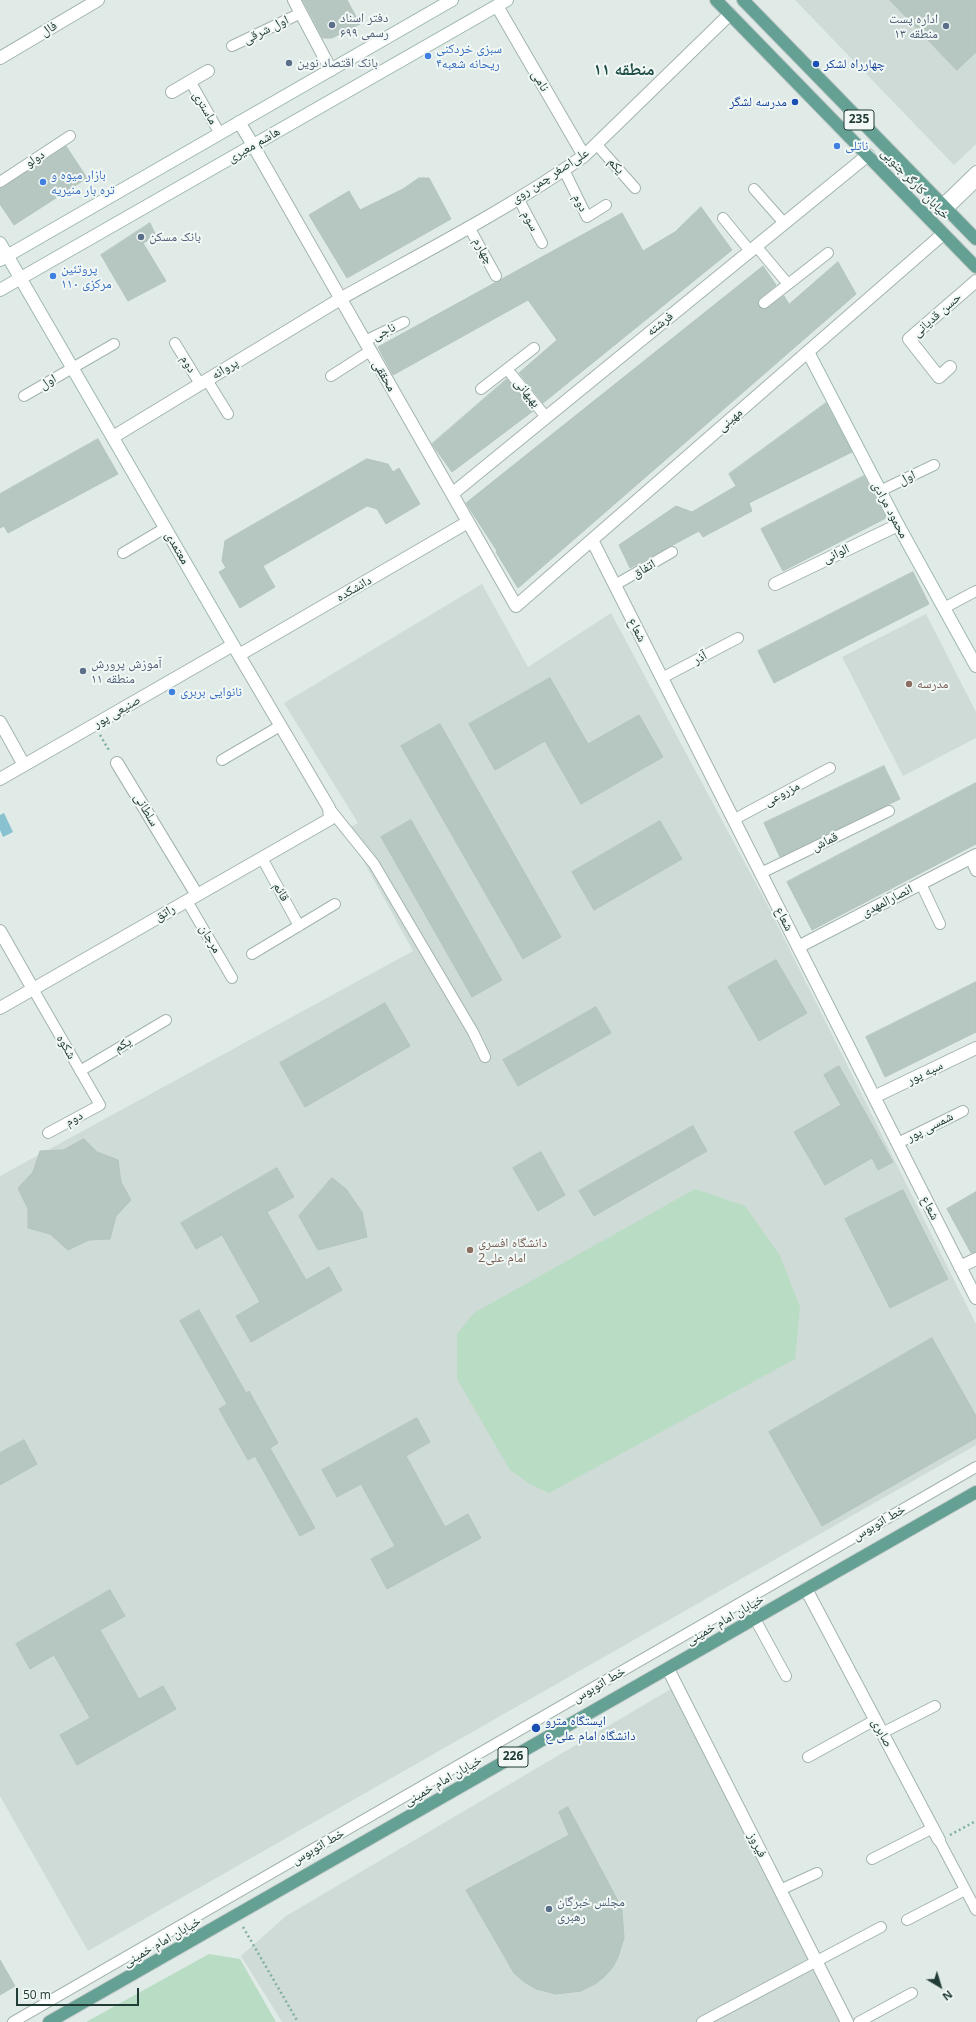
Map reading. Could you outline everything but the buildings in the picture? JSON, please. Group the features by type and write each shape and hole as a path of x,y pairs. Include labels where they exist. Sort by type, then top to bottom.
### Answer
{"main road":[{"name":"خیابان کارگر جنوبی","path":"716,0 976,268"},
{"name":"خیابان کارگر جنوبی","path":"743,0 976,239"},
{"name":"خیابان امام خمینی","path":"49,2022 976,1492"}],"street":[{"name":"فال","path":"0,58 98,0"},
{"path":"294,0 331,70"},
{"name":"هاشم معیری","path":"4,258 452,0"},
{"name":"هاشم معیری","path":"0,290 502,3"},
{"name":"نامی","path":"502,3 584,156"},
{"name":"علی‌اصغر چمن روی","path":"339,300 469,227 564,170 584,156 730,14"},
{"path":"172,92 208,71"},
{"name":"محققی","path":"239,122 339,300 367,346 516,606"},
{"name":"فرشته","path":"452,494 868,155"},
{"name":"مهینی","path":"516,606 943,234"},
{"name":"معتمدی","path":"0,243 4,258 21,278 329,813"},
{"name":"حسن قدیانی","path":"950,367 939,377 909,339 976,281"},
{"name":"پروانه","path":"113,437 339,300"},
{"name":"محمود مرادی","path":"808,352 898,525 976,666"},
{"name":"دانشکده","path":"236,650 468,522"},
{"name":"الوانی","path":"775,584 898,525"},
{"name":"شعاع","path":"592,540 976,1298"},
{"name":"صنیعی پور","path":"0,779 94,726 236,650"},
{"path":"0,722 24,765"},
{"name":"سلطانی","path":"117,762 192,898"},
{"name":"راتق","path":"0,1008 262,858 329,813"},
{"name":"انصارالمهدی","path":"798,947 973,857"},
{"path":"0,931 33,989"},
{"name":"سپه پور","path":"874,1097 976,1048"},
{"path":"960,1267 976,1259"},
{"name":"صابری","path":"806,1589 939,1840"},
{"name":"فیروز","path":"668,1669 847,2022"}],"lane":[{"name":"اول شرقی","path":"232,46 301,13"},
{"name":"ماستری","path":"190,81 220,134"},
{"name":"دولو","path":"0,182 70,136"},
{"name":"یکم","path":"597,145 635,188"},
{"name":"دوم","path":"564,170 587,217 606,205"},
{"path":"944,207 976,172"},
{"path":"944,207 976,182"},
{"path":"754,189 784,223"},
{"name":"سوم","path":"518,198 542,244"},
{"path":"723,218 788,284"},
{"name":"چهارم","path":"469,227 496,276"},
{"path":"764,303 828,253"},
{"name":"ناجی","path":"331,376 367,346 404,322"},
{"name":"دوم","path":"175,343 204,382"},
{"name":"اول","path":"24,396 114,344"},
{"path":"481,389 534,348"},
{"name":"بهبهانی","path":"507,369 546,417"},
{"path":"204,382 228,414"},
{"name":"اول","path":"880,491 934,465"},
{"path":"123,553 165,528"},
{"name":"اتفاق","path":"615,586 672,552"},
{"path":"944,608 976,591"},
{"name":"آذر","path":"662,678 738,638"},
{"path":"222,760 280,726"},
{"name":"مزروعی","path":"733,820 830,768"},
{"name":"قماش","path":"761,873 889,811"},
{"path":"329,813 374,864 473,1032 485,1057"},
{"path":"973,857 976,871"},
{"name":"قائم","path":"262,858 299,926"},
{"path":"920,884 940,924"},
{"name":"مرجان","path":"192,898 232,978"},
{"path":"252,954 335,904"},
{"name":"شکوه","path":"33,989 100,1104"},
{"name":"یکم","path":"80,1071 166,1020"},
{"name":"دوم","path":"48,1133 100,1104"},
{"name":"شمسی پور","path":"898,1144 963,1111"},
{"name":"خط اتوبوس","path":"13,2022 976,1468"},
{"path":"755,1619 786,1676"},
{"path":"882,1733 935,1706"},
{"path":"808,1757 875,1720"},
{"path":"872,1859 932,1828"},
{"path":"939,1840 976,1910"},
{"path":"780,1890 817,1873"},
{"path":"907,1920 965,1890"},
{"path":"704,2022 881,1927"},
{"path":"859,2022 912,1993"}],"path":[{"path":"94,726 117,762"},
{"path":"939,1840 976,1821"},
{"path":"236,1915 298,2022"}],"shaded area":[{"path":"795,0 976,0 976,144 954,165"},
{"name":"دانشگاه افسری امام علی2","path":"482,584 528,667 611,613 768,906 976,1324 976,1445 88,1951 0,1796 0,1176 413,951 346,829 358,823 284,703"},
{"name":"مدرسه","path":"926,614 976,712 976,738 903,776 842,657"},
{"path":"676,1686 847,2022 282,2022 241,1956 286,1916"}],"green space":[{"path":"695,1189 745,1206 780,1256 800,1307 795,1359 549,1493 530,1484 510,1470 457,1379 457,1334 474,1313"},
{"path":"209,1954 240,1959 276,2022 86,2022"}],"water":[{"path":"4,813 13,832 3,837 0,830 0,815"}],"place":[{"name":"دفتر اسناد رسمی ۶۹۹","path":"332,25"},
{"name":"اداره پست منطقه ۱۳","path":"946,26"},
{"name":"سبزی خردکنی ریحانه شعبه۴","path":"428,56"},
{"name":"بانک اقتصاد نوین","path":"289,63"},
{"name":"چهارراه لشکر","path":"816,64"},
{"name":"مدرسه لشگر","path":"795,102"},
{"name":"ناتلی","path":"837,146"},
{"name":"بازار میوه و تره بار منیریه","path":"43,182"},
{"name":"بانک مسکن","path":"141,237"},
{"name":"پروتئین مرکزی ۱۱۰","path":"53,276"},
{"name":"آموزش پرورش منطقه ۱۱","path":"83,671"},
{"name":"مدرسه","path":"909,684"},
{"name":"نانوایی بربری","path":"172,692"},
{"name":"دانشگاه افسری امام علی2","path":"470,1250"},
{"name":"ایستگاه مترو دانشگاه امام علی ع","path":"536,1728"},
{"name":"مجلس خبرگان رهبری","path":"549,1909"}],"district":[{"name":"منطقه ۱۱","path":"624,70"}]}
